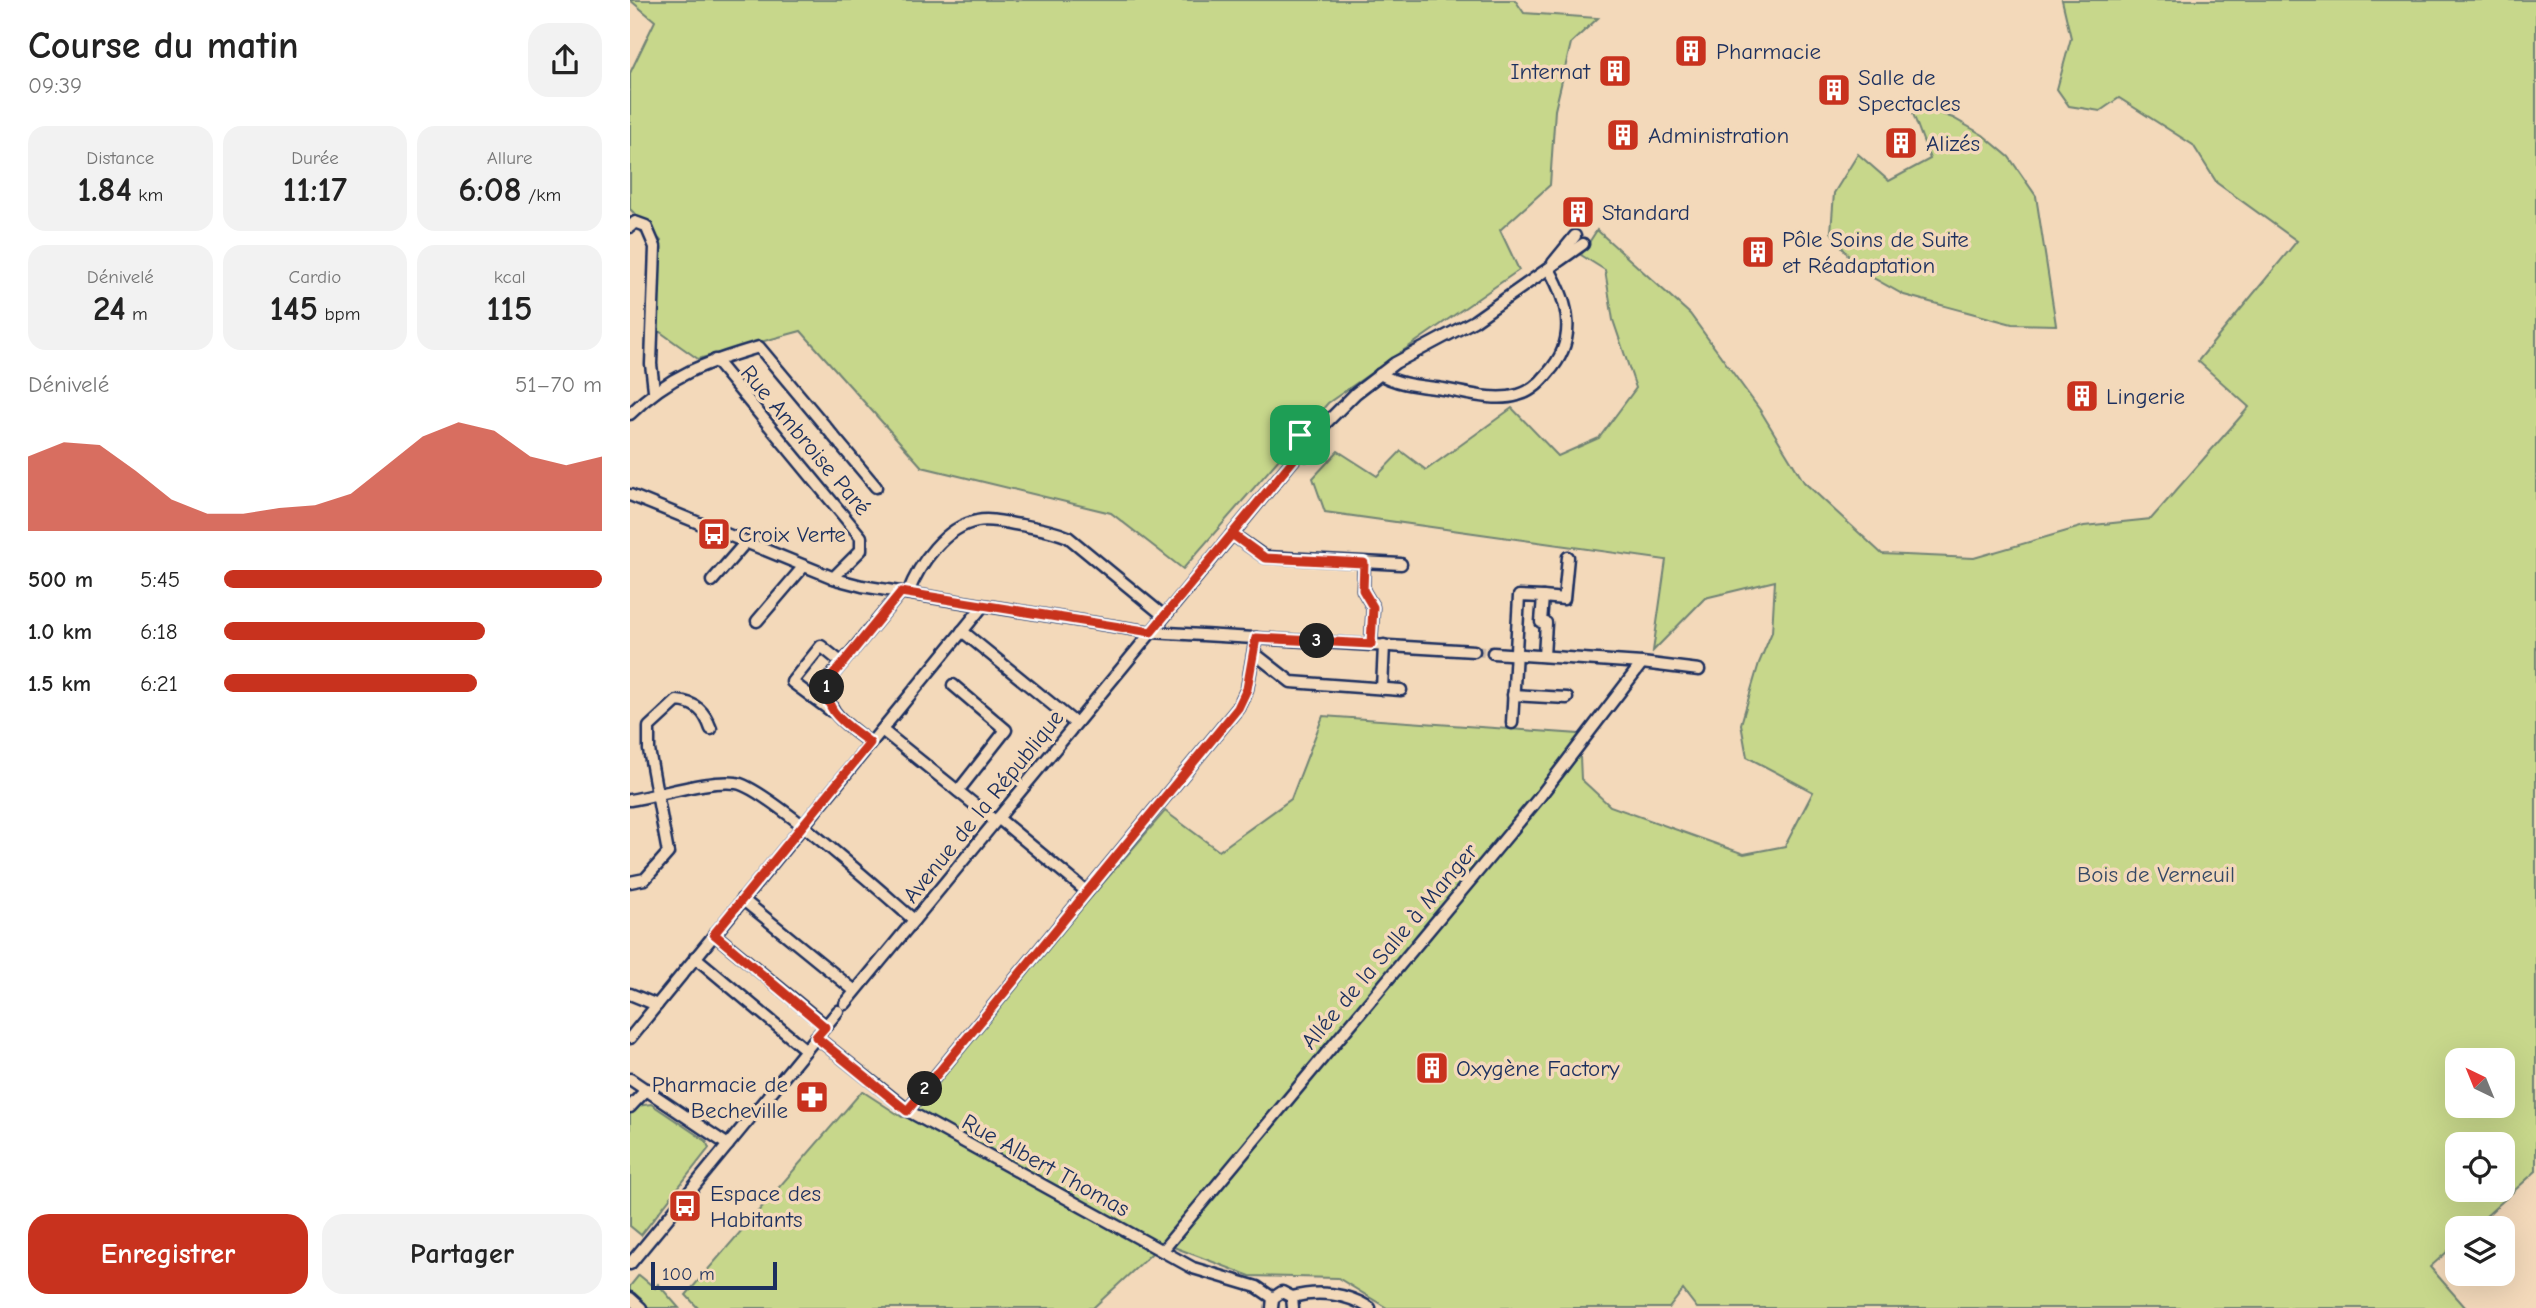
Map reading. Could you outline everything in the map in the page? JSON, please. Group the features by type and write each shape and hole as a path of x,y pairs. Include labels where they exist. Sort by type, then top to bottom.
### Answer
{"street":[{"path":"630,227 635,222 646,226 655,247 651,364 654,390"},
{"path":"1380,374 1474,321 1549,269 1579,240"},
{"path":"1380,374 1415,384 1499,398 1518,396 1534,388 1560,357 1568,331 1563,294 1549,269"},
{"path":"630,414 654,390 715,360 759,347 876,487"},
{"name":"Rue Ambroise Paré","path":"715,360 861,537 861,550 833,578"},
{"name":"Avenue de la République","path":"630,1264 1299,453 1306,455 1313,452 1316,444 1312,437 1356,393 1380,374"},
{"path":"630,495 833,578 982,607 1151,632 1474,651"},
{"path":"831,711 826,691 829,680 905,592 916,572 949,535 963,525 991,520 1050,530 1068,537 1164,616"},
{"path":"1232,534 1265,558 1401,564"},
{"path":"712,581 745,543"},
{"path":"1512,723 1519,596 1564,598 1568,557"},
{"path":"1364,563 1363,590 1373,607 1371,644"},
{"path":"757,621 804,566"},
{"path":"1543,597 1541,622 1546,623 1544,656"},
{"path":"630,1038 982,607"},
{"path":"962,631 1075,723"},
{"path":"907,1111 1238,708 1247,689 1256,638"},
{"path":"1382,689 1384,645"},
{"path":"842,663 821,646 792,682 870,743"},
{"path":"1254,653 1291,682 1401,690"},
{"path":"1493,653 1642,663 1699,670"},
{"name":"Allée de la Salle à Manger","path":"1162,1251 1538,799 1642,663"},
{"path":"953,685 1006,730 958,791"},
{"path":"1513,695 1567,698"},
{"path":"630,882 645,879 668,853 649,750 649,727 677,701 690,702 707,715 711,729"},
{"path":"882,730 1087,892"},
{"path":"630,800 737,783 759,792 914,920"},
{"path":"742,899 855,991"},
{"path":"714,934 825,1027"},
{"path":"695,957 806,1050"},
{"path":"630,994 657,1005"},
{"name":"Rue Albert Thomas","path":"816,1037 907,1111 1197,1269 1257,1287 1272,1303"},
{"path":"630,1079 728,1145"},
{"path":"630,1107 647,1089"},
{"path":"1272,1303 1282,1292 1292,1303 1311,1292 1352,1300 1370,1308"},
{"path":"630,1298 642,1308"}],"green space":[{"path":"630,0 1515,0 1524,13 1598,18 1571,43 1555,110 1550,185 1500,230 1519,270 1328,403 1183,569 1111,513 922,467 801,331 698,359 656,329 661,241 630,209 630,73 655,21"},
{"name":"Bois de Verneuil","path":"2062,0 2536,0 2536,1171 2515,1190 2515,1132 2445,1132 2445,1202 2502,1202 2486,1216 2445,1216 2445,1254 2430,1267 2466,1308 1697,1308 1683,1290 1669,1308 1387,1308 1338,1278 1250,1276 1163,1243 1093,1308 698,1308 686,1295 862,1091 902,1117 1165,811 1219,851 1291,799 1323,716 1579,734 1581,779 1610,806 1744,854 1785,846 1813,792 1747,757 1741,724 1759,663 1772,632 1775,581 1705,598 1653,651 1666,560 1325,512 1313,478 1338,451 1377,476 1401,451 1426,470 1512,408 1558,456 1599,438 1636,388 1613,320 1605,270 1581,255 1597,230 1690,314 1760,410 1804,482 1882,554 1974,558 2084,526 2151,519 2249,407 2198,361 2297,241 2217,183 2193,145 2119,98 2100,111 2069,106 2057,89 2071,38"},
{"path":"1909,103 1953,118 1983,135 2009,157 2036,196 2056,325 2012,324 1904,295 1859,270 1831,232 1834,193 1858,154 1889,181 1930,159"},
{"path":"651,1104 706,1141 709,1148 641,1235 630,1226 630,1113 637,1106"},
{"path":"639,1275 655,1288 658,1284 679,1308 648,1308 630,1292 630,1286"}],"tunnel":[{"path":"1474,651 1493,653"}],"place":[{"name":"Pharmacie","path":"1691,51"},
{"name":"Internat","path":"1615,71"},
{"name":"Salle de Spectacles","path":"1834,90"},
{"name":"Administration","path":"1623,135"},
{"name":"Alizés","path":"1901,143"},
{"name":"Standard","path":"1578,212"},
{"name":"Pôle Soins de Suite et Réadaptation","path":"1758,252"},
{"name":"Lingerie","path":"2082,396"},
{"name":"Croix Verte","path":"714,534"},
{"name":"Oxygène Factory","path":"1432,1068"},
{"name":"Pharmacie de Becheville","path":"812,1097"},
{"name":"Espace des Habitants","path":"685,1206"}],"route":[{"path":"1300,435 1295,442 1299,453 1192,581 1151,632 901,592 829,680 826,691 831,711 870,743 714,934 825,1027 816,1037 907,1111 1238,708 1247,689 1256,638 1371,644 1373,607 1363,590 1364,563 1265,558 1232,534 1299,453 1306,455 1313,452 1315,440 1308,435 1300,435"}]}
